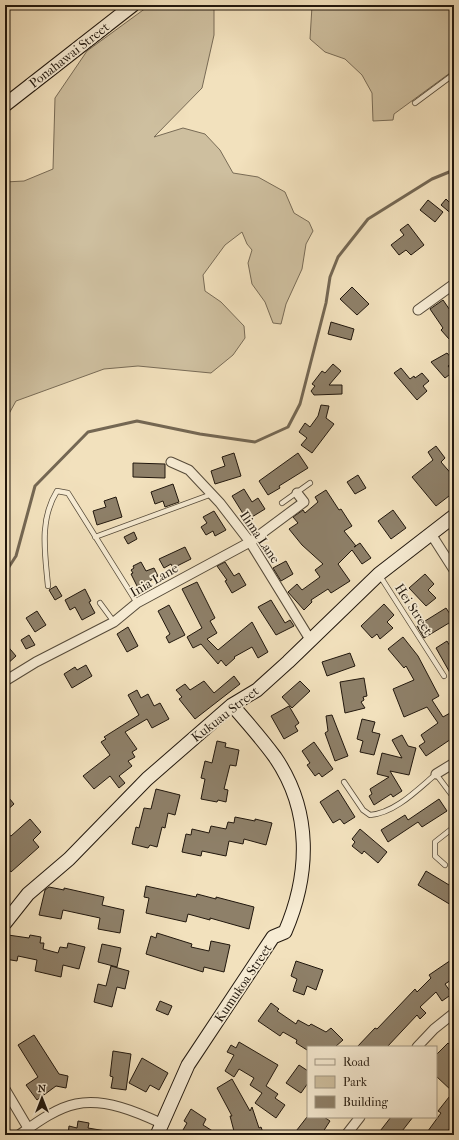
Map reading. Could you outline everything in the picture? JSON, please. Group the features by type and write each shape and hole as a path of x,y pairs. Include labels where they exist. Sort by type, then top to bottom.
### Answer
{"street":[{"name":"Ponahawai Street","path":"5,105 133,5"},
{"path":"418,310 454,284"},
{"name":"Ilima Lane","path":"171,462 189,470 212,494 250,542 311,640"},
{"name":"Inia Lane","path":"5,681 36,662 114,622 137,603 250,542 304,502 297,493"},
{"name":"Kukuau Street","path":"5,923 28,894 69,859 147,779 232,705 257,690 379,574 454,516"},
{"path":"431,534 454,570"},
{"name":"Kumukoa Street","path":"160,1129 188,1065 273,937 285,932 299,894 302,874 303,834 294,794 276,758 232,705"},
{"path":"436,774 454,763"},
{"path":"418,1046 434,1029 454,1013"},
{"path":"5,1089 28,1128"},
{"path":"19,1135 59,1110 76,1104 102,1104 127,1109 160,1129"},
{"path":"346,1135 359,1118"}],"lane":[{"path":"415,103 454,74"},
{"path":"282,503 310,482"},
{"path":"48,586 43,534 49,503 57,490 68,493 137,603"},
{"path":"95,537 212,494"},
{"name":"Hei Street","path":"379,574 444,676"},
{"path":"100,603 114,622"},
{"path":"344,782 363,810 370,815 382,814 411,796 436,774 454,798"},
{"path":"445,864 435,856 435,842 454,827"}],"green space":[{"path":"150,5 214,5 214,35 202,88 154,137 183,128 205,134 220,150 233,173 258,177 285,192 294,213 309,222 313,231 306,244 302,269 286,304 281,324 273,323 265,302 252,284 248,263 252,250 247,244 242,232 225,245 203,275 205,291 221,302 244,326 245,338 233,355 211,373 138,366 104,369 16,401 5,421 5,182 24,181 53,169 55,98 87,51"},
{"path":"454,5 454,70 394,114 393,120 373,121 372,93 362,75 345,59 325,52 310,39 312,6"}],"building":[{"path":"446,199 454,207 454,216 441,205"},
{"path":"428,200 443,212 435,222 420,210"},
{"path":"408,224 424,245 411,255 406,250 399,255 391,245 404,235 400,230"},
{"path":"352,287 369,304 357,315 340,299"},
{"path":"443,300 454,316 454,335 449,339 441,330 443,328 430,309"},
{"path":"331,322 354,329 351,340 328,334"},
{"path":"447,353 454,361 448,366 453,372 445,378 431,362"},
{"path":"333,364 341,371 329,385 342,385 342,394 314,395 311,391 315,386 312,384 322,371 325,373"},
{"path":"401,368 410,379 414,376 415,378 422,373 429,381 423,386 427,391 417,400 394,373"},
{"path":"321,405 329,406 326,418 334,424 312,453 301,445 307,438 299,432 305,423 310,427 318,416"},
{"path":"436,446 445,458 441,462 454,477 454,502 449,496 436,506 412,477 433,460 428,452"},
{"path":"234,453 241,476 215,484 211,471 225,466 222,457"},
{"path":"298,453 308,468 279,486 280,488 268,495 259,481"},
{"path":"133,463 165,464 165,478 133,477"},
{"path":"358,475 366,488 355,494 347,482"},
{"path":"173,484 179,502 165,507 163,501 155,504 151,492"},
{"path":"244,489 252,502 258,498 265,509 247,520 232,496"},
{"path":"326,490 352,526 344,531 356,546 360,543 371,558 362,564 352,550 338,564 350,581 331,593 328,589 311,600 312,602 304,610 288,592 297,584 302,590 320,577 315,570 323,564 302,545 289,529 298,523 293,517 303,510 305,513 318,502 315,497"},
{"path":"116,497 122,517 97,525 93,511 106,507 104,501"},
{"path":"393,510 406,528 391,539 378,521"},
{"path":"214,511 226,530 215,536 213,531 206,535 201,527 207,523 203,517"},
{"path":"134,532 137,539 128,544 124,537"},
{"path":"185,547 191,559 173,568 171,564 164,568 159,559"},
{"path":"286,561 293,574 281,581 273,568"},
{"path":"141,562 146,571 154,568 158,576 138,588 131,574 133,573 131,570 134,568 133,566"},
{"path":"225,562 234,576 239,573 246,585 232,593 225,581 227,580 217,566"},
{"path":"425,574 434,584 428,590 436,598 426,606 409,588"},
{"path":"197,582 215,618 210,621 217,633 207,639 218,650 252,622 268,652 258,658 252,647 234,657 235,658 226,666 221,660 218,664 201,644 193,648 187,637 202,628 182,589"},
{"path":"56,586 62,596 55,600 49,590"},
{"path":"85,589 91,601 89,602 95,613 82,620 75,607 70,610 65,600"},
{"path":"271,600 285,623 290,620 294,626 276,635 258,607"},
{"path":"384,604 394,615 387,622 393,628 380,639 377,634 372,638 361,626"},
{"path":"169,605 185,635 169,643 166,637 170,634 158,611"},
{"path":"446,608 454,620 424,638 417,626"},
{"path":"37,611 46,625 35,632 26,618"},
{"path":"128,627 138,646 127,652 117,634"},
{"path":"29,635 35,645 26,649 21,640"},
{"path":"403,637 418,656 439,696 432,700 443,717 450,713 454,720 454,737 426,756 419,746 425,742 421,735 438,723 427,707 404,717 393,689 414,680 406,666 404,668 388,649"},
{"path":"447,641 454,653 454,680 436,648"},
{"path":"5,643 16,656 5,666"},
{"path":"350,653 355,666 327,676 322,662"},
{"path":"86,665 92,676 72,688 64,674 75,667 77,670"},
{"path":"234,676 240,684 195,719 179,699 182,697 176,690 185,684 190,690 204,681 214,693"},
{"path":"364,678 367,696 363,697 364,700 361,702 365,708 345,713 340,682"},
{"path":"300,681 310,691 292,708 282,697"},
{"path":"137,690 141,698 148,694 154,706 160,703 169,719 152,728 147,719 125,732 137,749 132,752 135,757 128,761 132,766 119,776 125,783 119,788 110,776 94,789 83,776 110,755 101,742 106,739 104,737 139,715 128,695"},
{"path":"289,706 299,723 295,726 298,731 284,739 271,716"},
{"path":"332,715 348,756 335,761 325,733 328,731 326,716"},
{"path":"362,719 375,722 372,732 380,734 374,755 360,752 363,741 357,739"},
{"path":"402,735 408,746 416,748 409,775 390,771 402,791 393,797 391,794 374,805 369,796 372,794 370,789 389,777 377,774 382,753 402,758 392,740"},
{"path":"217,741 226,743 225,747 239,750 236,766 230,765 224,789 228,790 226,802 201,799 205,779 201,778 205,761 212,763"},
{"path":"314,742 333,769 322,777 319,773 315,776 307,765 310,763 302,751"},
{"path":"156,789 180,795 175,815 168,813 165,828 162,827 157,847 150,845 148,848 132,844 136,827 139,828 144,808 151,809"},
{"path":"338,790 355,817 344,824 340,819 333,823 320,802"},
{"path":"9,798 14,804 5,812 5,801"},
{"path":"439,799 447,811 422,827 418,822 388,842 381,830 405,815 408,820"},
{"path":"235,817 255,821 255,819 272,823 266,845 244,839 243,844 229,841 226,856 202,851 201,856 182,852 186,834 191,835 192,829 209,833 211,826 226,829 228,822 234,823"},
{"path":"30,819 41,832 33,840 39,847 11,872 5,864 5,838 9,835 11,836"},
{"path":"360,829 387,852 378,863 364,851 362,854 352,846 355,842 352,839"},
{"path":"426,871 454,888 454,900 451,905 418,885"},
{"path":"146,886 196,897 197,894 216,899 216,897 254,907 249,929 210,918 210,920 188,914 186,922 146,913 149,898 144,897"},
{"path":"49,887 64,890 64,888 104,897 102,905 124,910 120,933 98,929 100,918 63,910 61,919 39,915 45,890"},
{"path":"157,933 192,944 191,947 209,951 211,941 230,945 224,972 204,967 203,972 146,954 151,936 156,938"},
{"path":"8,935 29,938 30,935 41,937 40,943 44,943 43,949 58,953 60,947 67,948 68,943 85,947 79,969 63,965 61,977 35,971 37,960 18,956 17,961 5,959 5,941 7,941"},
{"path":"102,944 121,948 117,967 98,962"},
{"path":"454,958 454,978 445,984 452,994 442,1001 436,992 420,1007 426,1013 420,1019 417,1015 388,1046 358,1046 375,1028 377,1029 415,989 417,992 431,978 429,975"},
{"path":"296,961 323,970 316,990 307,986 304,995 293,991 297,979 291,976"},
{"path":"111,966 129,971 125,989 117,987 112,1007 94,1002 98,984 106,986"},
{"path":"160,1001 172,1006 168,1015 156,1010"},
{"path":"271,1003 279,1009 277,1011 296,1024 298,1020 309,1026 311,1024 326,1032 331,1028 343,1040 336,1046 307,1046 307,1050 296,1043 297,1040 283,1032 280,1036 258,1021"},
{"path":"34,1035 59,1074 68,1076 66,1088 56,1086 37,1100 26,1085 38,1077 18,1045"},
{"path":"239,1042 278,1065 266,1086 278,1094 275,1098 285,1105 276,1118 255,1103 262,1093 250,1085 254,1078 239,1069 234,1077 225,1071 234,1055 227,1052 231,1045 236,1048"},
{"path":"448,1043 454,1048 454,1122 445,1135 425,1135 441,1113 438,1111 453,1092 437,1077 437,1054"},
{"path":"113,1051 131,1054 126,1090 111,1088 113,1077 110,1076"},
{"path":"142,1058 168,1073 159,1090 150,1085 146,1092 129,1083"},
{"path":"299,1065 307,1070 307,1084 301,1093 286,1083"},
{"path":"232,1079 250,1111 252,1107 259,1128 261,1127 264,1135 235,1135 230,1116 232,1116 217,1088"},
{"path":"191,1109 206,1119 203,1125 219,1135 190,1135 183,1130 187,1123 184,1121"},
{"path":"307,1117 326,1118 330,1121 321,1135 293,1135"},
{"path":"390,1118 412,1118 399,1135 377,1135"},
{"path":"78,1121 89,1123 88,1128 106,1131 105,1135 68,1135 69,1126 77,1128"}],"waterway":[{"path":"5,573 16,556 35,486 88,432 137,421 200,434 255,442 288,427 300,404 326,303 330,277 338,257 368,219 432,179 454,170"}]}
